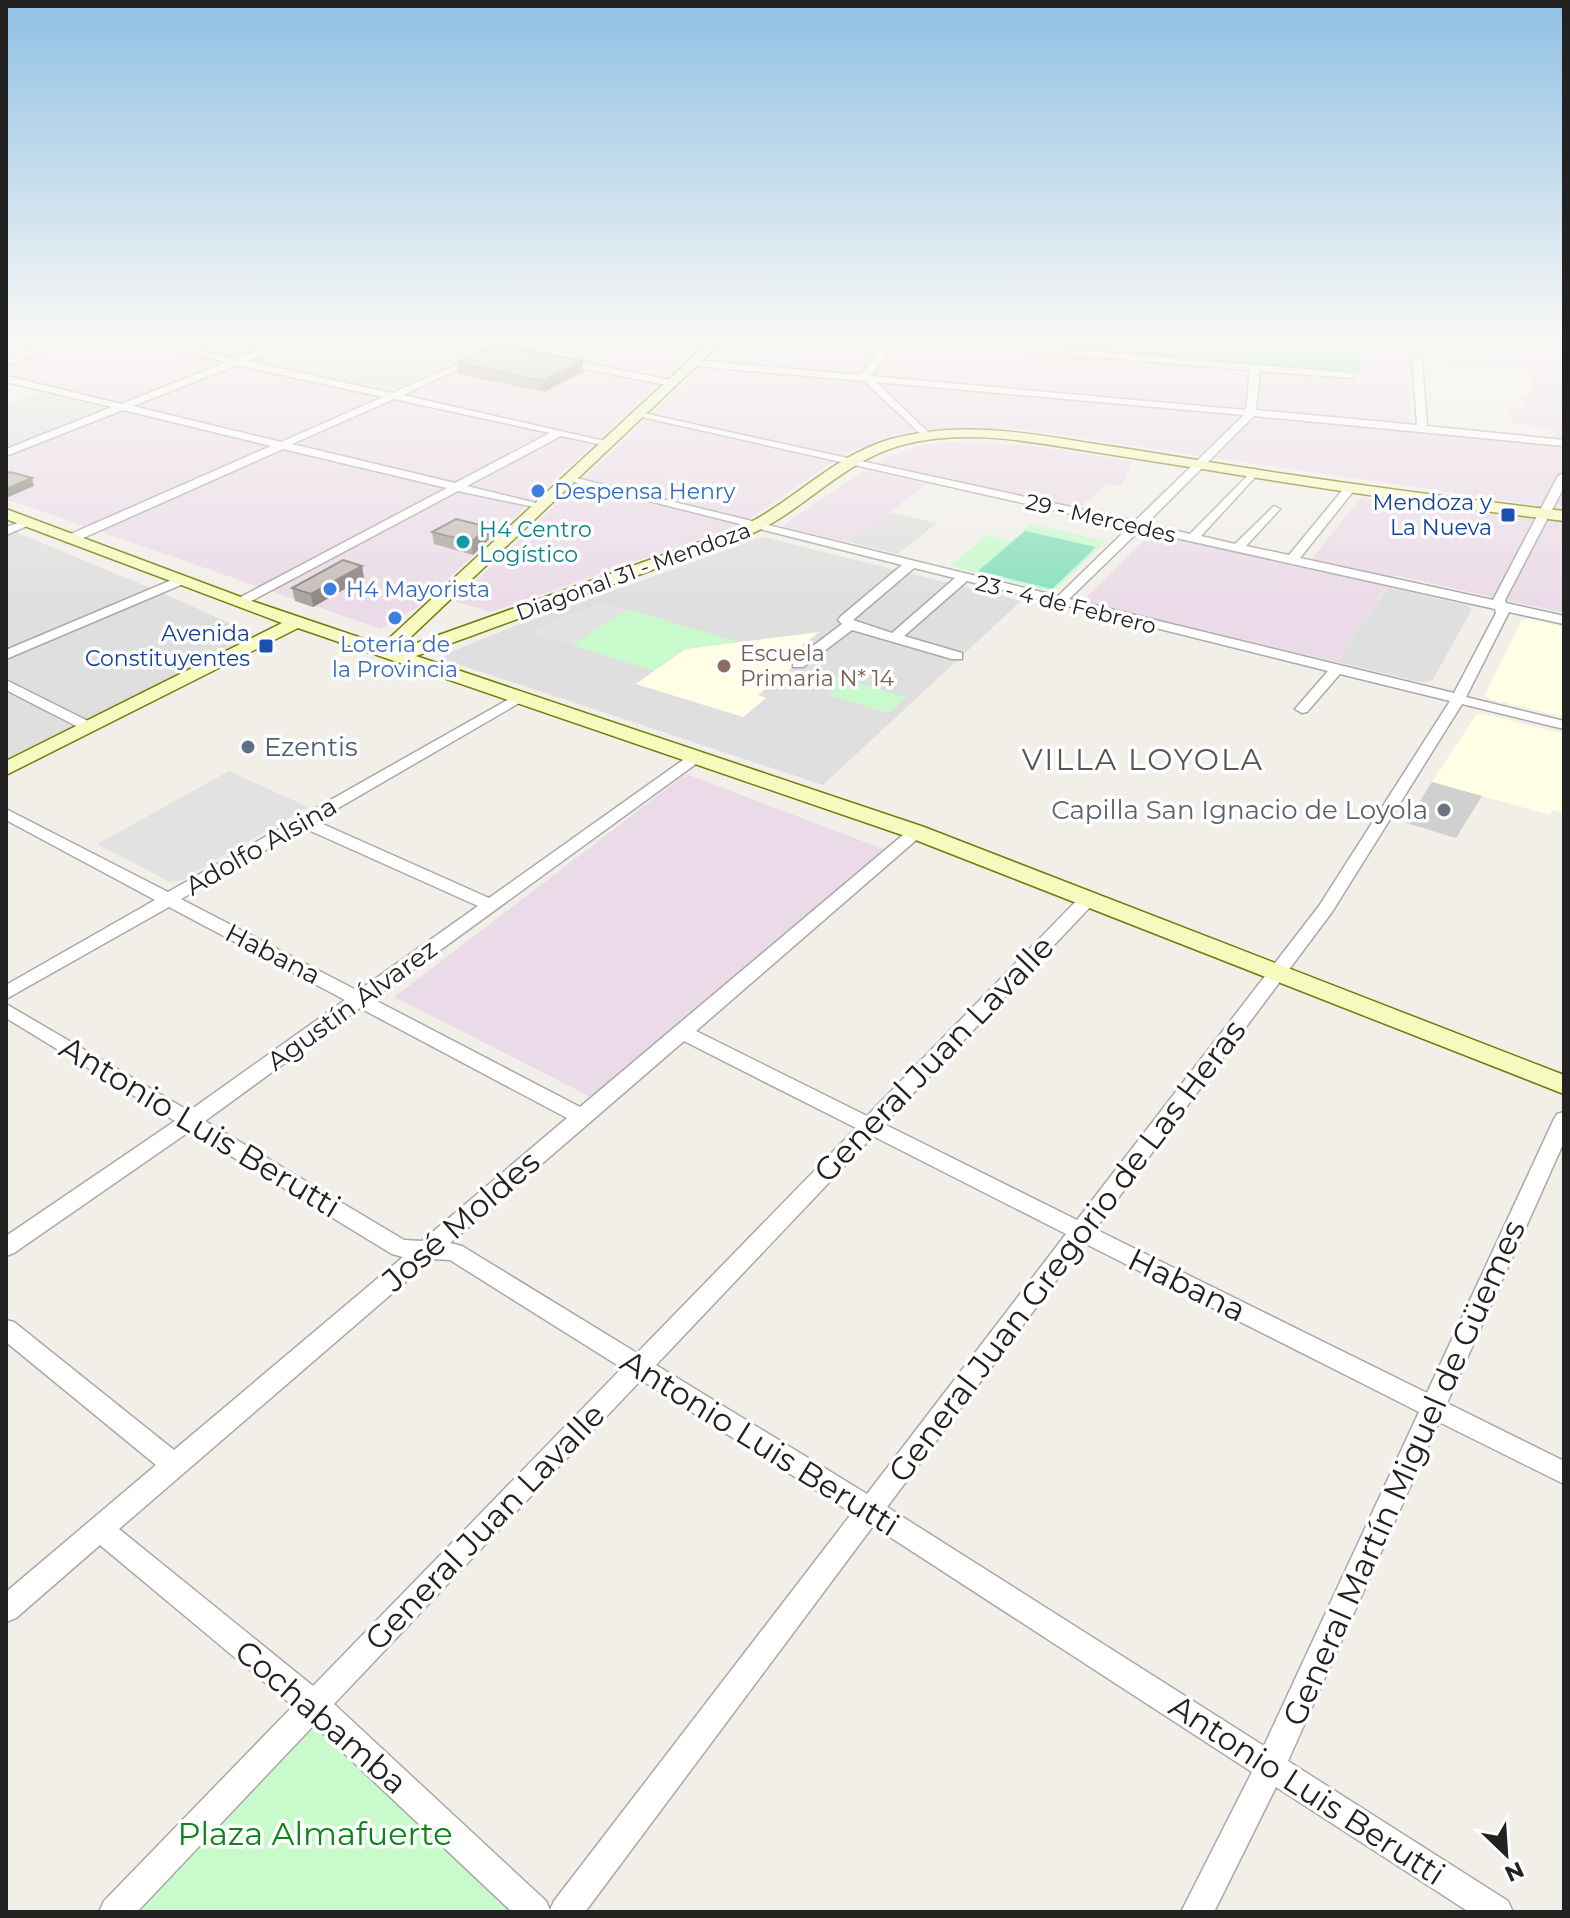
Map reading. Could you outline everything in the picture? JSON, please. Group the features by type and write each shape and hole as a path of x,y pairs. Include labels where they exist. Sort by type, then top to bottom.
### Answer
{"street":[{"path":"6,453 68,428"},
{"path":"208,428 540,507"},
{"path":"70,539 318,428"},
{"path":"539,428 608,443"},
{"path":"390,655 568,479 625,428"},
{"name":"29 - Mercedes","path":"695,428 1564,620"},
{"path":"917,428 925,435"},
{"path":"1059,602 1237,428"},
{"path":"1416,428 1564,443"},
{"path":"240,603 560,432"},
{"name":"Diagonal 31 - Mendoza","path":"390,655 756,526 848,461 884,444 925,435 968,432 1008,434 1349,489 1564,516"},
{"path":"1192,538 1254,472"},
{"name":"General Juan Gregorio de Las Heras","path":"565,1912 1279,972 1345,880 1458,699 1503,613 1499,600 1564,476"},
{"name":"23 - 4 de Febrero","path":"568,479 1564,725"},
{"path":"1292,560 1349,489"},
{"path":"1238,548 1274,509"},
{"path":"6,514 295,623 916,832 1564,1085"},
{"path":"6,531 28,523"},
{"path":"910,565 847,615 845,620 850,625 957,656"},
{"path":"894,638 963,578"},
{"path":"6,655 179,581"},
{"path":"6,769 295,623"},
{"path":"798,664 850,625"},
{"path":"1302,709 1337,669"},
{"path":"6,684 89,727"},
{"name":"Adolfo Alsina","path":"6,993 516,699"},
{"name":"Agustín Álvarez","path":"6,1247 190,1121 695,758"},
{"name":"Habana","path":"6,814 582,1117"},
{"path":"304,822 491,905"},
{"name":"José Moldes","path":"6,1609 916,832"},
{"name":"General Juan Lavalle","path":"115,1912 1088,899"},
{"name":"Antonio Luis Berutti","path":"6,1010 400,1248 454,1252 870,1510 1497,1912"},
{"name":"Habana","path":"682,1032 1564,1473"},
{"name":"General Martín Miguel de Güemes","path":"1197,1912 1270,1767 1564,1119"},
{"path":"6,1329 175,1465"},
{"name":"Cochabamba","path":"100,1529 314,1705 535,1912"}],"shaded area":[{"path":"6,428 55,428 6,447"},
{"path":"80,428 612,428 418,607 381,629 6,499 6,458"},
{"path":"637,428 1411,428 1411,431 1564,448 1564,509 1012,428 911,432 847,452 741,525 490,612 455,601"},
{"path":"1548,428 1564,428 1564,439 1556,437 1553,428"},
{"path":"951,442 1026,445 1132,461 1121,486 1107,484 1079,508 883,464 881,460 921,445"},
{"path":"869,471 927,484 849,542 784,525 860,473"},
{"path":"1360,498 1564,522 1564,613 1394,575 1337,662 1083,601 1151,533 1307,565"},
{"path":"889,512 937,523 898,554 849,542"},
{"path":"6,528 169,596 254,634 6,762"},
{"path":"763,537 1021,601 823,785 442,659 443,655 515,626"},
{"path":"1387,587 1472,609 1432,681 1420,682 1337,662"},
{"path":"601,602 628,609 572,645 527,632"},
{"path":"1522,620 1564,627 1564,717 1490,699 1485,695"},
{"path":"819,632 782,661 795,665 758,695 766,698 743,717 636,684 685,649"},
{"path":"1484,714 1564,734 1562,813 1553,810 1550,815 1432,782 1476,715"},
{"path":"229,771 308,807 181,880 170,882 97,844"},
{"path":"686,774 886,850 595,1099 394,997"},
{"name":"Capilla San Ignacio de Loyola","path":"1432,782 1482,796 1456,838 1406,823"}],"green space":[{"path":"1031,524 1105,541 1056,589 1049,591 950,566 987,535 1012,541"},
{"path":"1025,531 1096,547 1052,589 978,571"},
{"path":"628,609 738,642 685,649 654,671 572,645"},
{"path":"830,675 906,697 888,713 831,696"},
{"name":"Plaza Almafuerte","path":"312,1725 515,1912 130,1912"}],"building":[{"path":"10,472 32,478 6,489 6,474"},
{"path":"456,519 488,527 471,542 432,532"},
{"path":"343,560 362,566 311,594 292,588"}],"place":[{"name":"Despensa Henry","path":"538,491"},
{"name":"Mendoza y La Nueva","path":"1508,515"},
{"name":"H4 Centro Logístico","path":"463,542"},
{"name":"H4 Mayorista","path":"330,589"},
{"name":"Lotería de la Provincia","path":"395,618"},
{"name":"Avenida Constituyentes","path":"266,646"},
{"name":"Escuela Primaria N* 14","path":"724,666"},
{"name":"Ezentis","path":"248,747"},
{"name":"Capilla San Ignacio de Loyola","path":"1444,810"}],"district":[{"name":"VILLA LOYOLA","path":"1143,760"}]}
